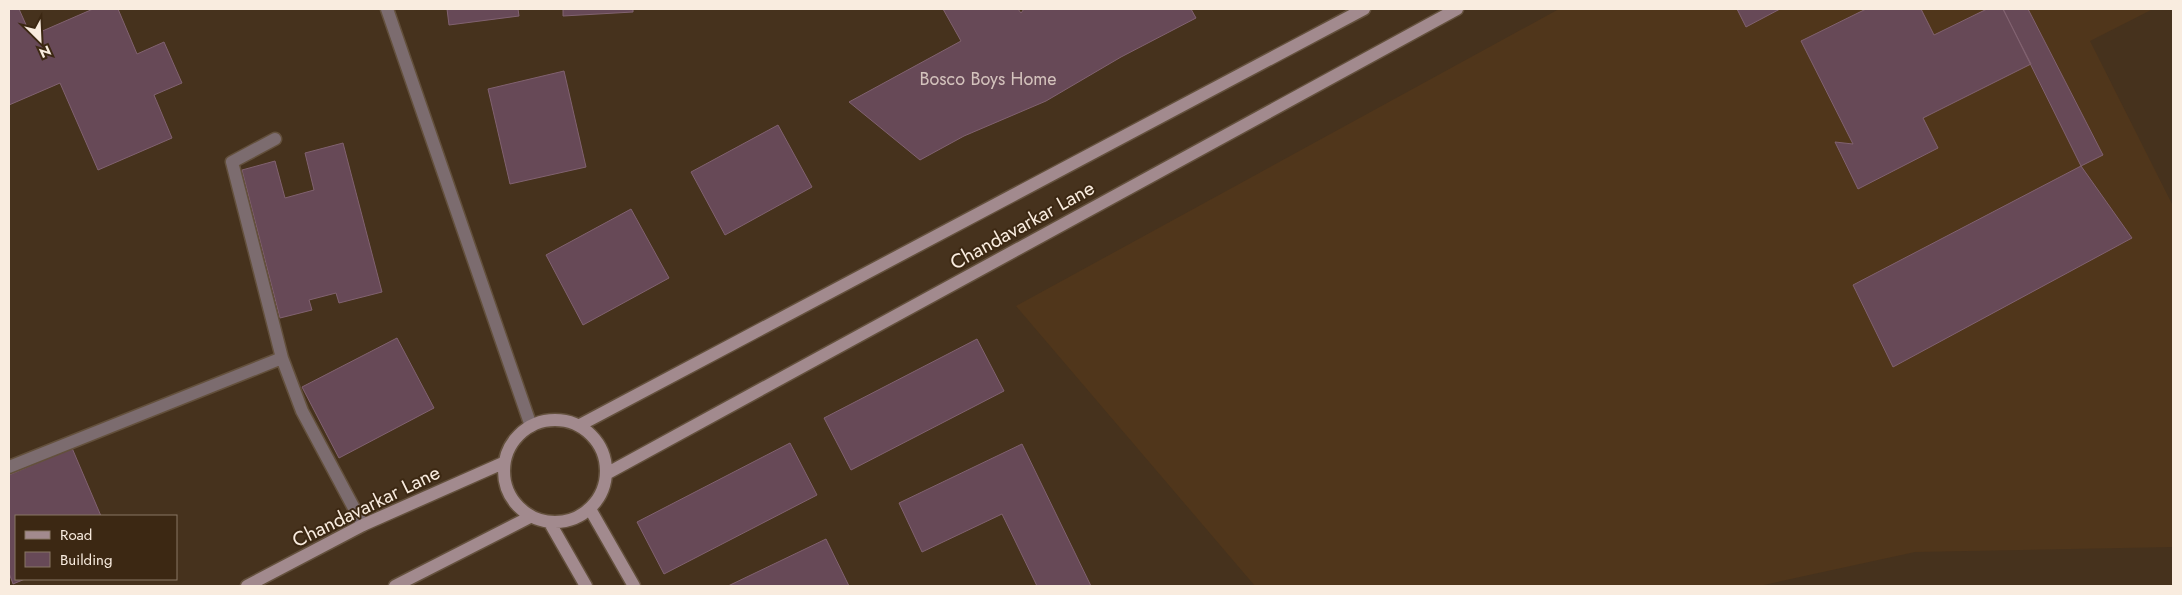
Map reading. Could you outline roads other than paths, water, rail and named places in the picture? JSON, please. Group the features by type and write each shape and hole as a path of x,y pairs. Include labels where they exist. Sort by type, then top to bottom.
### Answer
{"street":[{"path":"388,9 531,426"},
{"name":"Chandavarkar Lane","path":"580,425 1364,9"},
{"name":"Chandavarkar Lane","path":"606,474 1457,9"},
{"path":"275,139 232,162 282,358 302,411 363,525"},
{"path":"9,467 282,358"},
{"path":"561,420 580,425 595,438 604,455 606,474 602,494 590,509 571,520 550,523 530,517 514,503 504,485 503,463 510,444 524,429 531,426 542,421 561,420"},
{"name":"Chandavarkar Lane","path":"248,586 363,525 503,463"},
{"path":"590,509 634,586"},
{"path":"395,586 530,517"},
{"path":"550,523 586,586"}]}
